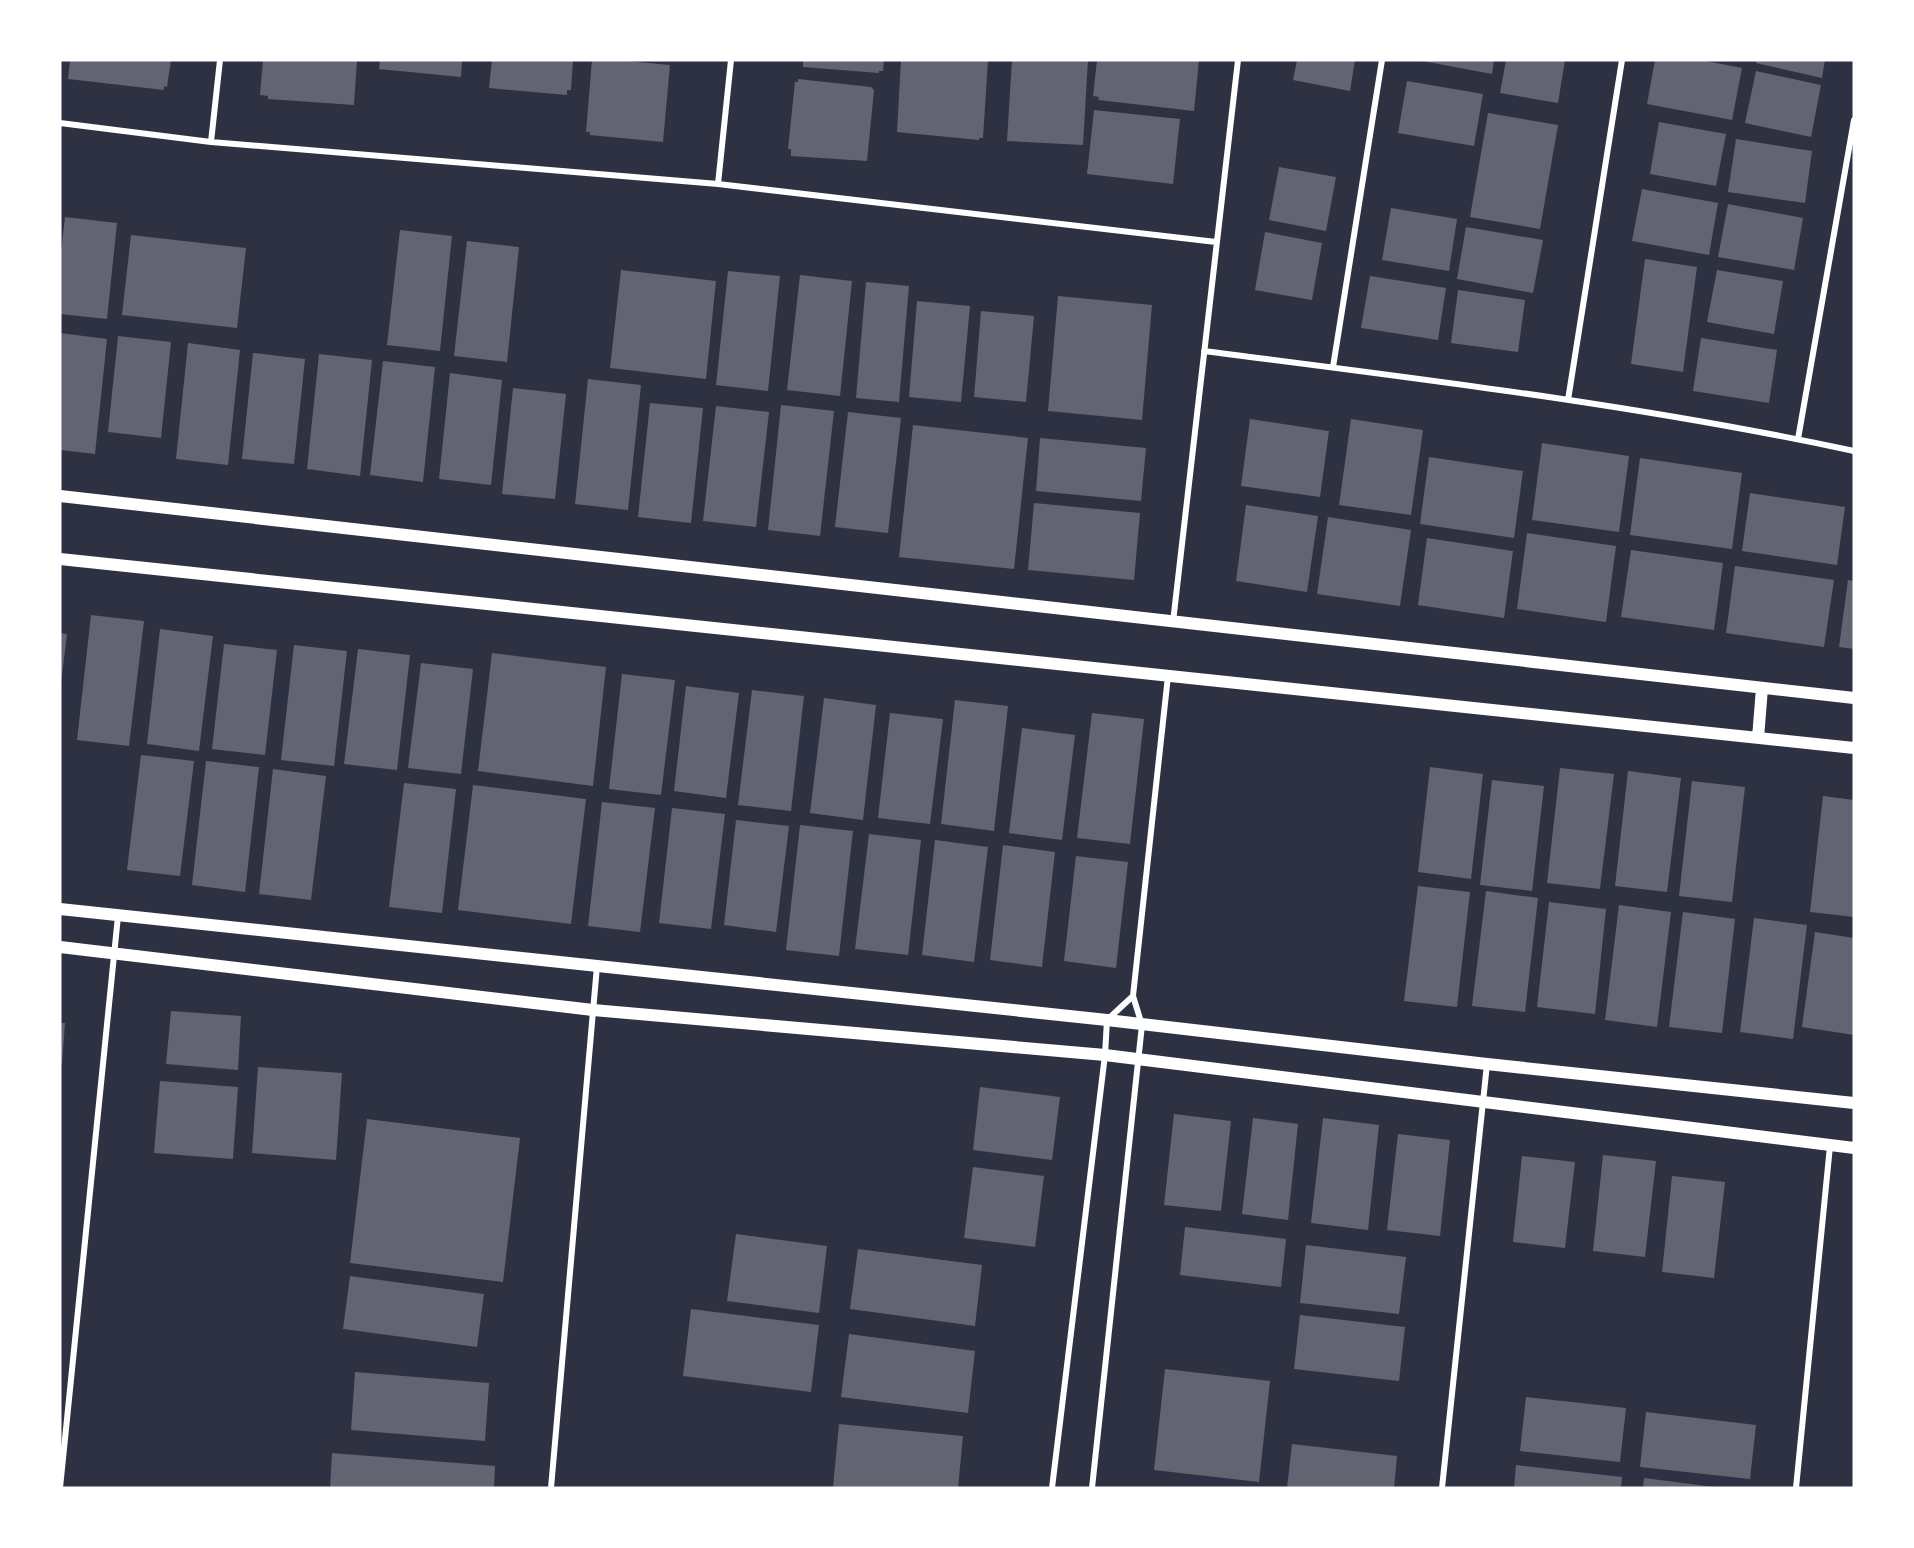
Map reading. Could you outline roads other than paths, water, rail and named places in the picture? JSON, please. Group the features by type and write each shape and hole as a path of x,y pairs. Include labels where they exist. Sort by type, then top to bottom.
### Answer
{"main road":[{"path":"60,496 1854,698"},
{"path":"60,560 1854,748"},
{"path":"1758,738 1762,688"},
{"path":"60,909 1107,1020 1854,1103"},
{"path":"60,947 593,1010 1105,1054 1854,1148"}],"street":[{"path":"211,142 220,60"},
{"path":"718,184 731,60"},
{"path":"1173,622 1238,60"},
{"path":"1333,367 1382,60"},
{"path":"1568,400 1622,60"},
{"path":"1798,439 1854,120"},
{"path":"60,123 211,142 718,184 1216,242"},
{"path":"1204,351 1568,400 1798,439 1854,451"},
{"path":"1092,1488 1139,1060 1142,1024 1133,996 1168,676"},
{"path":"60,1488 118,915"},
{"path":"551,1488 597,966"},
{"path":"1052,1488 1105,1054 1107,1020 1133,996"},
{"path":"1442,1488 1487,1064"},
{"path":"1796,1488 1830,1146"}]}
